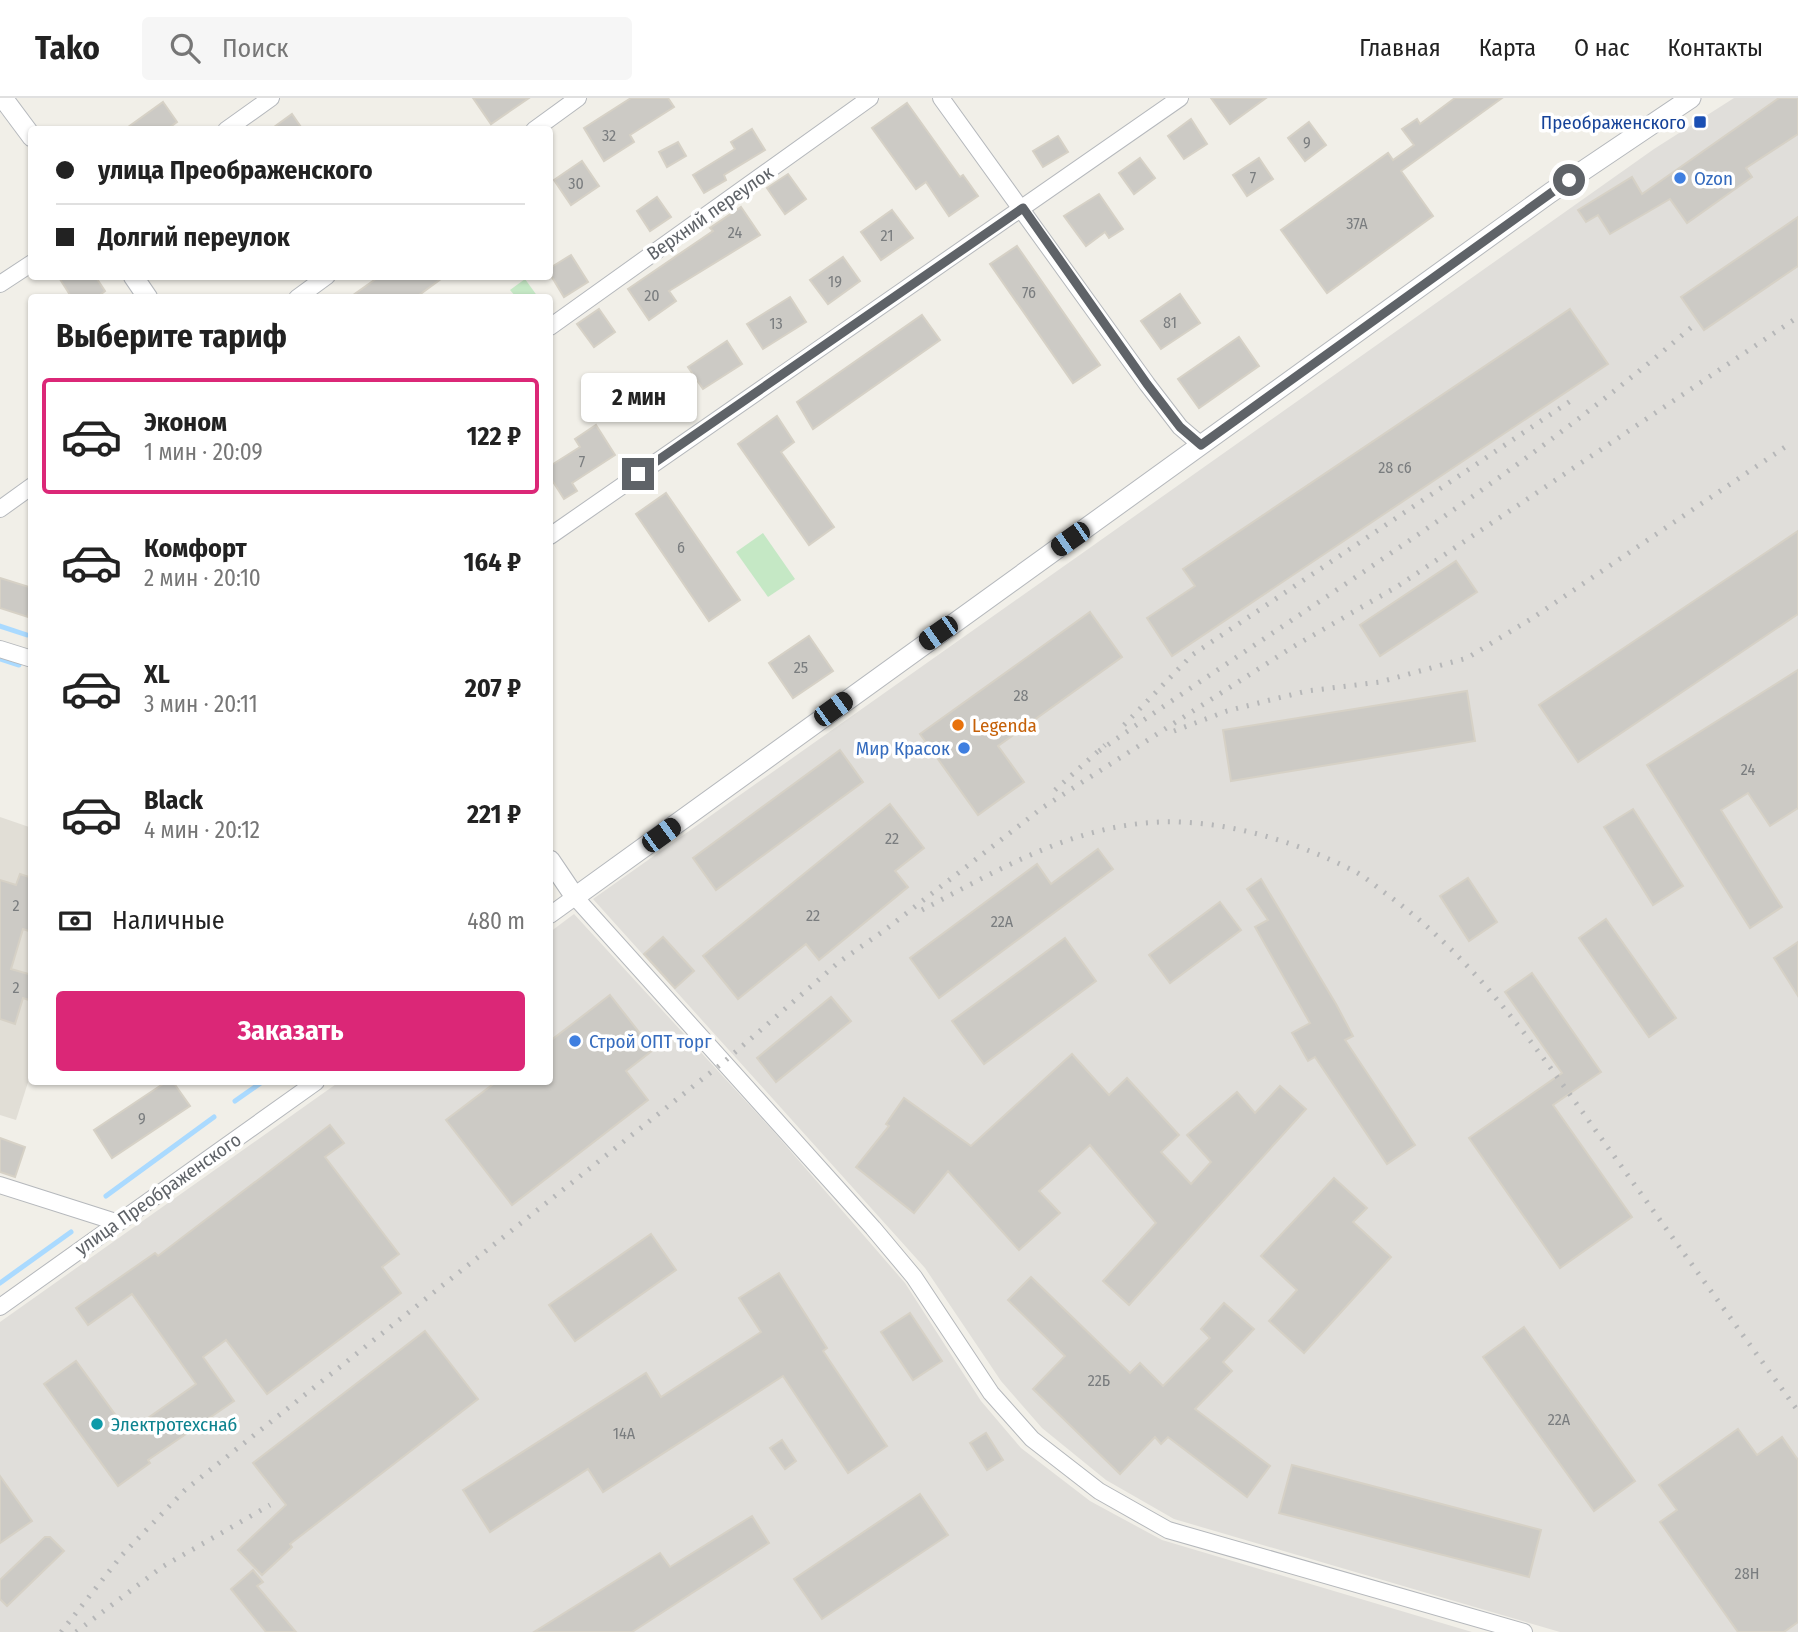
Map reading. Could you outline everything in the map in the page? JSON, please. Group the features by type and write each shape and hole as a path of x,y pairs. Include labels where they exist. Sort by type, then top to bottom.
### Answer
{"street":[{"path":"3,98 28,132"},
{"path":"232,126 271,98"},
{"path":"540,126 578,98"},
{"name":"Верхний переулок","path":"553,325 870,98"},
{"path":"941,98 1023,208 1147,384 1180,427 1201,445"},
{"path":"553,534 1180,98"},
{"path":"553,913 1550,193 1691,98"},
{"path":"0,285 28,266"},
{"path":"302,294 322,280"},
{"path":"0,509 28,489"},
{"path":"0,649 28,658"},
{"path":"553,864 575,897 914,1277 992,1393 1031,1439 1099,1491 1168,1530 1524,1632"},
{"name":"улица Преображенского","path":"0,1307 312,1085"},
{"path":"0,1185 116,1223"}],"shaded area":[{"path":"1734,98 1798,98 1798,1632 1560,1632 1174,1519 1106,1480 1042,1428 1001,1381 925,1268 593,899 1654,149"},
{"path":"0,817 28,827 28,1082 16,1120 0,1115"},
{"path":"574,914 774,1132 905,1283 981,1401 1021,1448 1090,1501 1162,1540 1472,1632 0,1632 0,1322 335,1085 553,1085 553,930"}],"green space":[{"path":"526,280 536,294 513,294 510,290"},
{"path":"763,533 795,579 768,597 736,552"}],"building":[{"path":"473,98 529,98 491,124"},
{"path":"631,98 668,98 674,107 630,135 634,142 604,161 584,128"},
{"path":"1211,98 1266,98 1230,124"},
{"path":"1455,98 1502,98 1401,171 1433,216 1327,293 1281,230 1388,153 1393,160 1414,145 1402,129 1417,119 1420,124"},
{"path":"1779,98 1798,98 1798,134 1746,168 1752,177 1687,223 1670,199 1610,234 1598,215 1586,222 1578,210 1632,177 1642,194"},
{"path":"163,102 177,122 172,126 130,126"},
{"path":"907,103 960,177 963,175 978,196 949,216 926,182 916,189 872,128"},
{"path":"292,114 300,126 276,126"},
{"path":"1191,119 1207,144 1184,159 1168,136"},
{"path":"1309,122 1326,145 1305,161 1288,138"},
{"path":"752,129 765,150 724,175 726,180 704,193 693,175 735,149 731,142"},
{"path":"1058,136 1068,152 1043,167 1033,151"},
{"path":"678,142 686,156 667,167 659,152"},
{"path":"1140,158 1155,178 1134,194 1119,173"},
{"path":"1259,158 1273,179 1247,196 1233,175"},
{"path":"582,161 599,186 571,205 554,180"},
{"path":"788,174 806,199 785,214 767,188"},
{"path":"1099,194 1123,229 1109,238 1105,232 1086,246 1064,216"},
{"path":"657,197 671,217 650,231 637,211"},
{"path":"741,207 760,235 669,291 676,301 649,320 628,289 713,231 710,228"},
{"path":"892,210 913,238 881,260 861,232"},
{"path":"1798,217 1798,266 1704,330 1681,297"},
{"path":"1017,246 1100,365 1073,383 990,264"},
{"path":"571,255 588,282 564,297 553,279 553,266"},
{"path":"843,257 860,281 828,304 810,280"},
{"path":"61,280 98,280 105,291 101,294 69,294"},
{"path":"374,280 440,280 420,294 355,294"},
{"path":"1180,294 1200,323 1161,349 1141,321"},
{"path":"790,297 806,322 763,349 747,324"},
{"path":"599,309 615,332 594,347 577,324"},
{"path":"1570,309 1608,364 1172,656 1147,618 1195,586 1183,569"},
{"path":"922,315 940,340 813,429 797,402"},
{"path":"1239,337 1259,366 1199,408 1178,379"},
{"path":"727,341 742,364 703,389 688,367"},
{"path":"777,416 794,442 781,452 834,527 809,545 738,444"},
{"path":"596,425 615,455 572,483 577,491 564,499 553,482 553,464 580,447 575,439"},
{"path":"666,493 740,600 709,621 636,514"},
{"path":"1798,531 1798,614 1578,762 1539,705"},
{"path":"1456,561 1477,592 1380,656 1360,625"},
{"path":"0,578 28,587 28,617 0,608"},
{"path":"1090,612 1122,657 998,746 1024,782 978,815 920,734"},
{"path":"809,636 833,671 793,698 769,663"},
{"path":"1798,670 1798,808 1770,826 1748,793 1721,810 1782,907 1750,928 1647,765"},
{"path":"1467,691 1475,741 1231,781 1223,730"},
{"path":"840,750 863,782 716,890 693,858"},
{"path":"890,804 924,848 895,871 908,887 819,960 806,944 738,999 703,956"},
{"path":"1633,809 1683,886 1653,905 1604,827"},
{"path":"1098,849 1113,869 939,998 910,958 1037,864 1051,884"},
{"path":"20,874 28,877 28,931 23,929 11,969 28,974 28,1000 23,998 15,1024 0,1019 0,880 16,885"},
{"path":"1468,878 1497,922 1469,941 1440,896"},
{"path":"1261,879 1353,1036 1345,1040 1415,1145 1387,1164 1315,1057 1308,1061 1292,1033 1310,1023 1255,927 1268,920 1247,889"},
{"path":"1220,902 1241,930 1170,983 1149,955"},
{"path":"1606,919 1676,1018 1649,1037 1579,938"},
{"path":"663,937 694,971 675,988 644,954"},
{"path":"1065,938 1096,981 984,1064 952,1021"},
{"path":"1798,942 1798,996 1774,958"},
{"path":"1532,973 1601,1072 1553,1105 1632,1217 1560,1268 1469,1138 1562,1073 1505,992"},
{"path":"610,995 653,1050 626,1071 648,1100 512,1205 446,1120 492,1085 553,1085 553,1039"},
{"path":"831,997 851,1021 776,1082 757,1058"},
{"path":"1072,1054 1109,1095 1127,1078 1179,1135 1161,1152 1191,1184 1211,1162 1187,1135 1237,1092 1255,1113 1280,1086 1306,1109 1129,1305 1103,1281 1156,1223 1090,1145 1039,1191 1060,1213 1019,1250 948,1171 914,1213 856,1167 889,1126 886,1124 904,1098 971,1146"},
{"path":"162,1085 175,1085 190,1106 112,1158 94,1130"},
{"path":"330,1125 344,1143 325,1157 399,1254 382,1267 401,1293 267,1394 226,1340 203,1357 234,1401 148,1460 150,1463 118,1486 44,1384 76,1361 128,1432 196,1384 132,1294 88,1325 76,1308 155,1253 158,1256"},
{"path":"0,1138 25,1147 15,1177 0,1172"},
{"path":"1334,1178 1367,1208 1353,1222 1391,1257 1304,1353 1269,1321 1297,1290 1261,1256"},
{"path":"651,1234 676,1270 575,1341 549,1305"},
{"path":"779,1273 827,1348 823,1351 887,1446 848,1473 783,1376 603,1492 588,1469 490,1532 463,1490 646,1373 661,1397 761,1332 739,1298"},
{"path":"1031,1277 1130,1373 1140,1363 1163,1386 1210,1338 1201,1329 1224,1303 1254,1329 1223,1362 1232,1371 1195,1409 1270,1466 1247,1497 1168,1437 1161,1444 1155,1437 1120,1474 1033,1389 1065,1356 1008,1300"},
{"path":"910,1313 942,1361 913,1380 881,1332"},
{"path":"1524,1327 1635,1481 1594,1511 1483,1357"},
{"path":"425,1331 478,1399 290,1544 292,1547 262,1575 238,1550 286,1505 253,1463"},
{"path":"1738,1429 1757,1455 1782,1437 1798,1460 1798,1622 1784,1632 1738,1632 1660,1522 1677,1510 1659,1485"},
{"path":"986,1433 1003,1460 987,1470 970,1443"},
{"path":"782,1440 796,1461 785,1469 770,1448"},
{"path":"1292,1465 1541,1530 1529,1577 1279,1513"},
{"path":"0,1476 32,1521 0,1543"},
{"path":"920,1494 948,1535 822,1619 794,1579"},
{"path":"752,1516 769,1543 632,1632 534,1632 660,1553 670,1567"},
{"path":"45,1537 50,1537 64,1551 7,1606 0,1599 0,1580"},
{"path":"253,1570 263,1582 257,1586 296,1632 266,1632 231,1589"}],"waterway":[{"path":"0,626 27,635"},
{"path":"0,659 19,665"},
{"path":"235,1101 258,1085"},
{"path":"106,1196 214,1117"},
{"path":"0,1283 71,1232"}],"railway":[{"path":"61,1632 122,1555 185,1490 725,1061 839,962 885,930 1042,808 1291,648 1398,586 1798,317"},
{"path":"1099,751 1477,493 1624,384 1694,325"},
{"path":"1124,725 1192,655 1572,400"},
{"path":"1174,731 1227,711 1270,700 1307,691 1380,682 1467,658 1531,619 1791,443"},
{"path":"1055,790 1105,745"},
{"path":"922,910 1037,852 1097,831 1161,822 1210,825 1259,834 1307,850 1356,872 1419,920 1481,981 1510,1015 1798,1411"},
{"path":"76,1632 162,1567 270,1505"}],"place":[{"name":"Преображенского","path":"1700,122"},
{"name":"Ozon","path":"1680,178"},
{"name":"Legenda","path":"958,725"},
{"name":"Мир Красок","path":"964,748"},
{"name":"Строй ОПТ торг","path":"575,1041"},
{"name":"Электротехснаб","path":"97,1424"}],"route":[{"path":"638,474 1023,208 1147,384 1180,427 1201,445 1569,180"}]}
